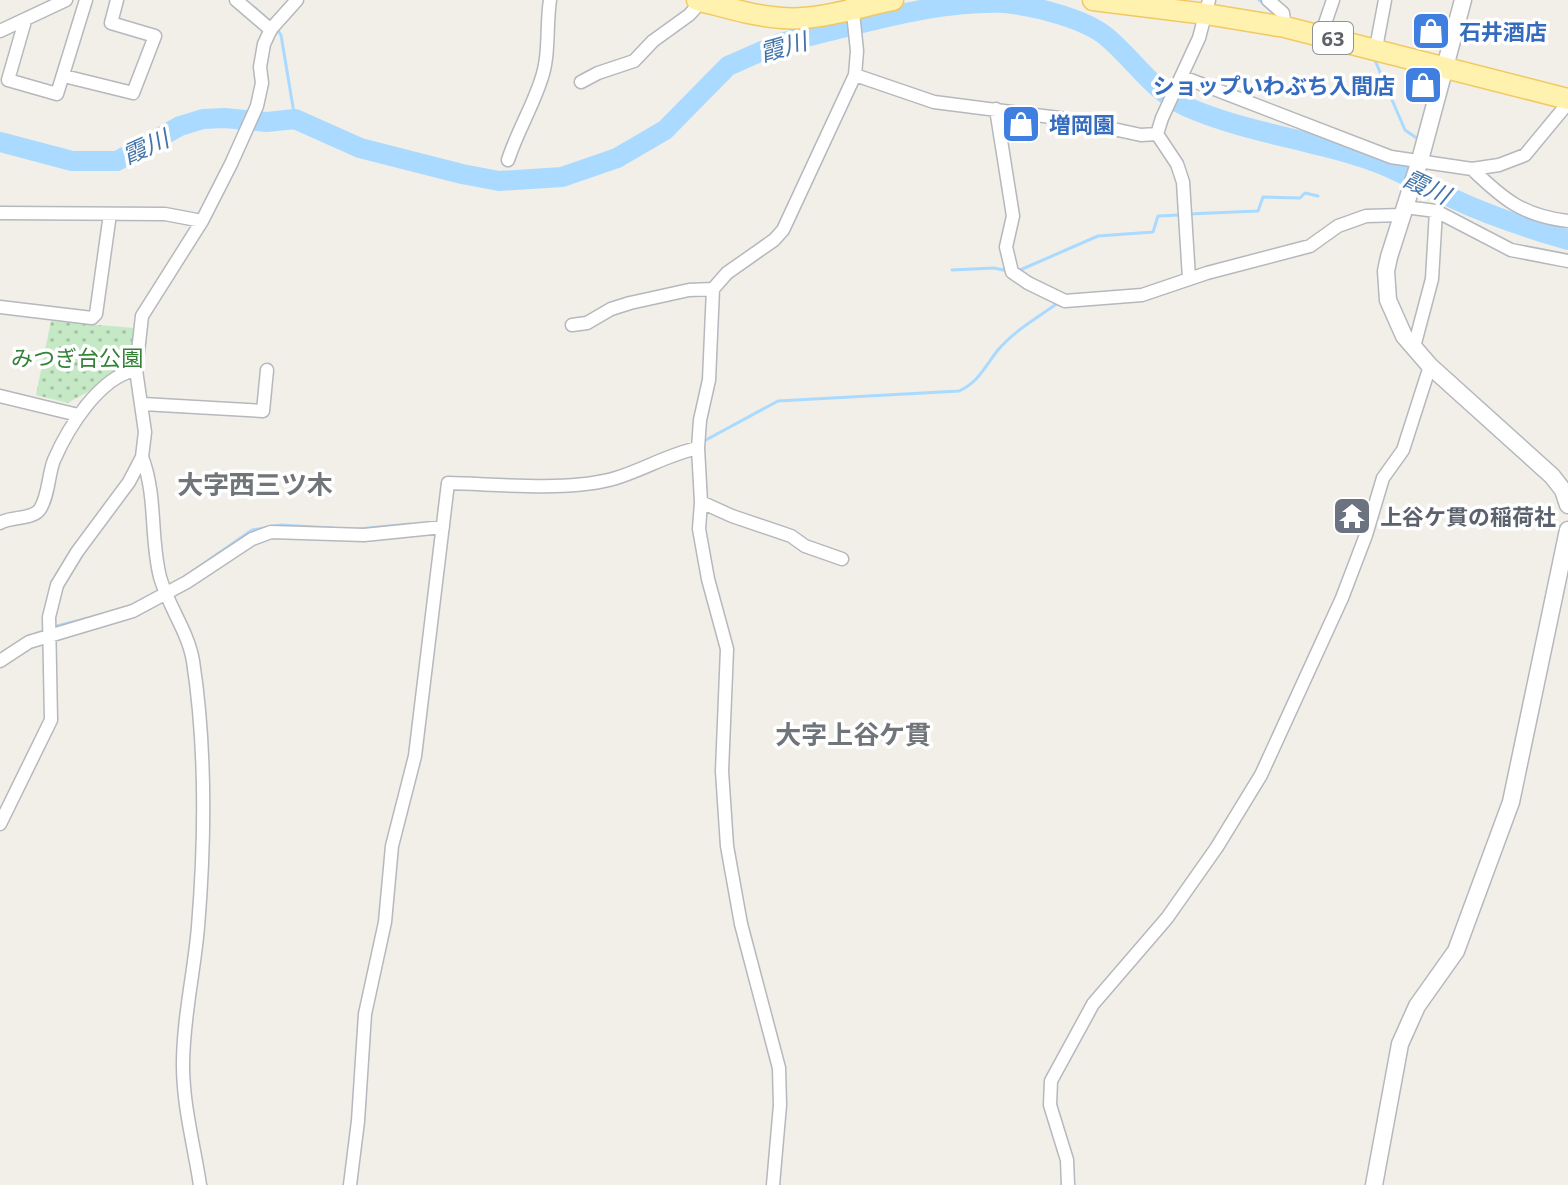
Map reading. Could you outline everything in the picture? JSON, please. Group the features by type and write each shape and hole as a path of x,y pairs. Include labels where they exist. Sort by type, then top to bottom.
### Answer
{"main road":[{"path":"699,1 784,18 811,17 893,0"},
{"name":"63","path":"1093,0 1208,7 1376,48 1568,101"}],"street":[{"path":"0,31 66,0"},
{"path":"25,21 8,80 57,94 86,0"},
{"path":"64,76 133,93 155,36 111,23 117,0"},
{"path":"236,0 273,27"},
{"path":"0,824 51,720 48,635 52,599 64,571 129,482 142,457 145,432 136,370 142,316 202,221 245,135 262,83 260,67 264,44 273,27 297,0"},
{"path":"508,160 518,129 543,77 550,0"},
{"path":"1268,0 1283,13 1285,27"},
{"path":"1321,35 1333,0"},
{"path":"1376,48 1385,0"},
{"path":"1463,0 1420,163 1389,257 1388,300 1398,325 1430,366 1552,476 1568,503"},
{"path":"581,82 634,61 653,41 689,15 699,1"},
{"path":"1157,134 1199,38 1208,7"},
{"path":"773,1185 780,1105 779,1068 741,924 723,817 727,649 700,542 698,448 700,420 709,380 713,289 727,273 774,240 783,230 855,75 857,51 853,9"},
{"path":"855,75 934,102 1067,119 1141,135 1157,134"},
{"path":"1183,77 1391,157 1472,169 1499,165 1525,155 1568,101"},
{"path":"996,109 1013,216 1006,247 1012,272 1065,301 1142,295 1189,278 1310,246 1338,226 1405,206 1436,211 1511,250 1568,261"},
{"path":"1157,134 1177,164 1183,182 1189,278"},
{"path":"1472,169 1520,209 1568,221"},
{"path":"1414,347 1432,279 1436,211"},
{"path":"0,213 165,214 202,221"},
{"path":"0,307 92,318 96,314 110,214"},
{"path":"572,325 587,323 611,309 630,303 689,290 713,289"},
{"path":"1068,1185 1067,1160 1050,1105 1051,1081 1093,1004 1167,918 1217,847 1261,775 1342,598 1383,478 1403,450 1430,366"},
{"path":"0,523 35,514 41,508 54,461 78,415 107,384 125,372 136,370"},
{"path":"143,404 263,411 267,370"},
{"path":"0,396 78,415"},
{"path":"350,1185 365,1014 385,922 392,846 415,756 448,483 590,484 618,478 675,452 698,448"},
{"path":"142,457 148,474 159,574 192,658 201,767 198,929 184,1024 183,1067 186,1105 200,1185"},
{"path":"701,502 842,559"},
{"path":"0,661 29,642 133,611 166,594 252,539 271,532 364,535 443,527"},
{"path":"1374,1185 1400,1044 1417,1006 1456,951 1511,802 1568,530"}],"green space":[{"name":"みつぎ台公園","path":"51,321 134,328 129,356 104,383 68,403 36,395"}],"waterway":[{"path":"1259,0 1277,16"},
{"name":"霞川","path":"0,142 72,161 117,161 180,126 203,119 267,122 295,119 360,148 462,174 499,181 562,177 617,158 665,130 728,66 780,43 921,10 1006,3 1060,14 1098,31 1163,92 1185,106 1233,124 1359,156 1482,211 1568,240"},
{"path":"254,7 272,23"},
{"path":"277,29 281,35 295,119"},
{"path":"1374,58 1405,130 1418,139"},
{"path":"1188,214 1258,211 1263,197 1300,198 1305,193 1318,196"},
{"path":"1020,270 1098,236 1153,232 1158,216 1180,215"},
{"path":"952,270 994,268 1008,271"},
{"path":"1076,295 1096,293"},
{"path":"704,441 778,401 959,391 977,378 1011,337 1058,303"},
{"path":"359,529 410,524"},
{"path":"183,578 252,530 281,525 332,528"},
{"path":"53,627 100,615"},
{"path":"30,636 46,630"},
{"path":"3,652 17,643"}],"place":[{"name":"石井酒店","path":"1431,31"},
{"name":"ショップいわぶち入間店","path":"1423,85"},
{"name":"増岡園","path":"1021,124"},
{"name":"上谷ケ貫の稲荷社","path":"1352,516"}],"district":[{"name":"大字西三ツ木","path":"255,484"},
{"name":"大字上谷ケ貫","path":"853,734"}]}
